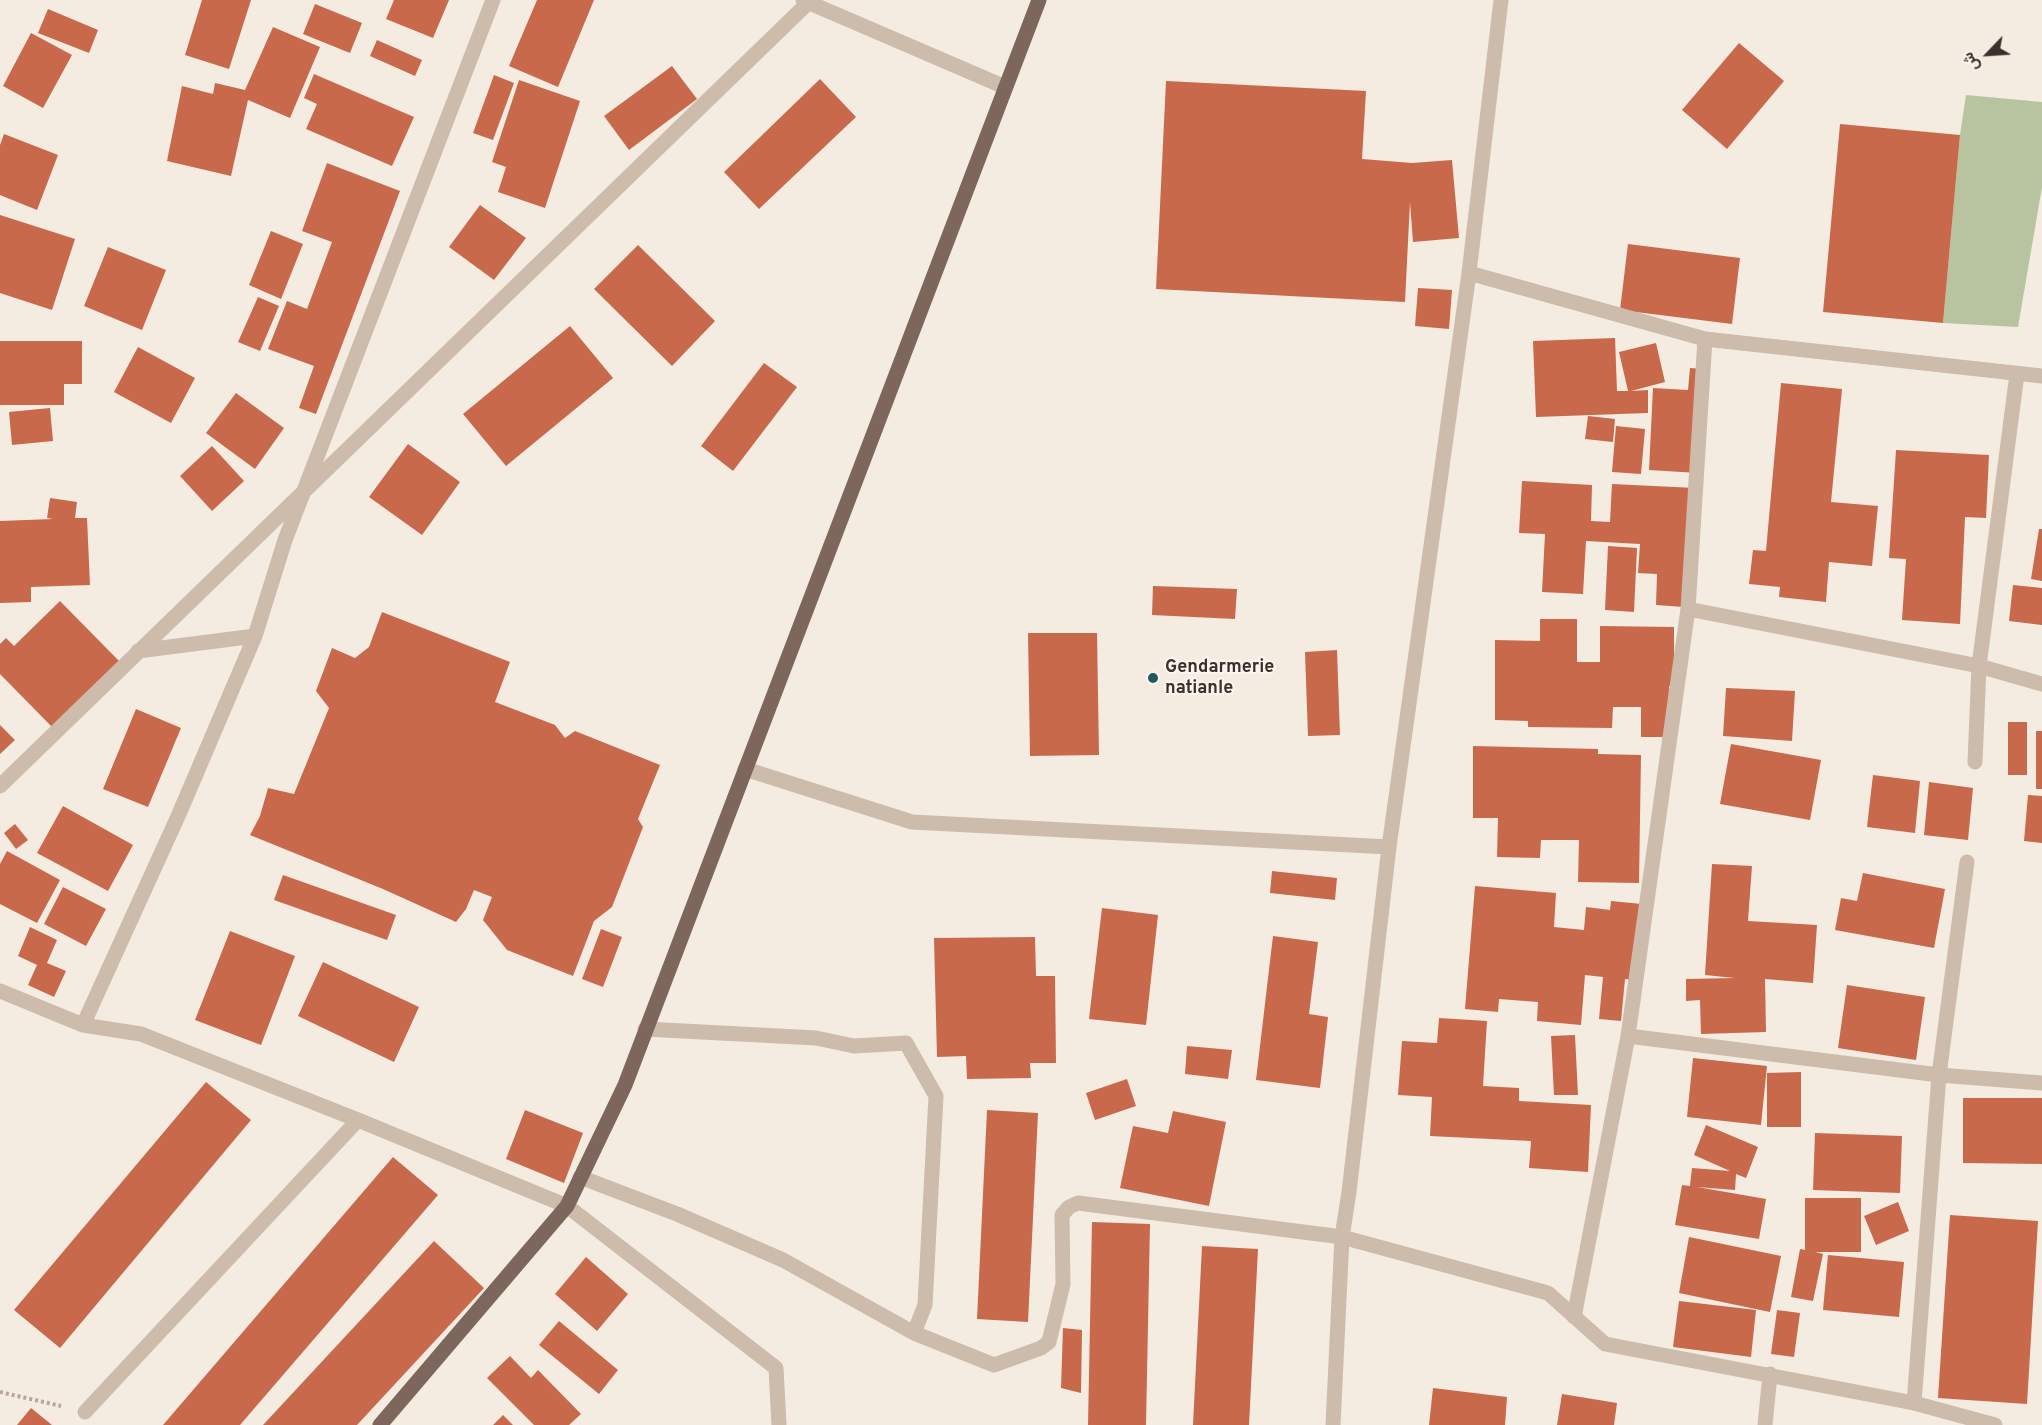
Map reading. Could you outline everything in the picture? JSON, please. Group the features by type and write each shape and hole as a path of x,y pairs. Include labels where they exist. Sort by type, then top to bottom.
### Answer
{"main road":[{"path":"380,1425 567,1206 625,1084 1039,0"}],"street":[{"path":"83,1025 179,814 255,636 285,540 493,0"},
{"path":"1333,1425 1342,1237 1389,847 1469,273 1501,0"},
{"path":"0,786 808,1 1005,87"},
{"path":"1469,273 1705,339 2042,375"},
{"path":"1574,1317 1629,1036 1688,609 1705,339"},
{"path":"1975,762 1979,666 2017,374"},
{"path":"1688,609 1979,666 2042,684"},
{"path":"138,651 255,636"},
{"path":"745,769 912,822 1389,847"},
{"path":"1914,1403 1939,1075 1967,862"},
{"path":"0,992 83,1025 141,1034 567,1206 776,1368 779,1425"},
{"path":"645,1029 816,1038 854,1046 906,1043 936,1096 925,1305 914,1333"},
{"path":"1629,1036 1939,1075 2042,1083"},
{"path":"85,1412 358,1120"},
{"path":"580,1177 677,1214 783,1260 914,1333 994,1365 1041,1348 1049,1342 1063,1284 1062,1215 1069,1207 1078,1203 1342,1237 1548,1293 1605,1344 1914,1403 1995,1425"},
{"path":"1765,1425 1770,1374"}],"path":[{"path":"0,1392 85,1412"}],"green space":[{"path":"1966,95 2042,102 2042,187 2018,327 1943,323 1960,135"}],"building":[{"path":"202,0 251,0 229,69 185,55"},
{"path":"394,0 449,0 433,38 386,19"},
{"path":"537,0 594,0 558,87 509,66"},
{"path":"315,4 362,23 350,53 303,34"},
{"path":"48,9 98,30 89,53 38,33"},
{"path":"273,27 320,47 290,118 248,100 231,176 167,161 182,86 213,94 215,83 245,90"},
{"path":"31,33 72,55 43,108 3,86"},
{"path":"377,40 422,60 415,76 370,56"},
{"path":"1739,43 1784,81 1727,149 1682,110"},
{"path":"672,66 697,99 629,150 604,116"},
{"path":"314,74 414,117 392,166 306,129 317,104 304,98"},
{"path":"494,75 514,83 493,140 473,133"},
{"path":"820,79 856,117 759,209 724,172"},
{"path":"519,80 580,101 545,208 498,192 506,167 492,162"},
{"path":"1166,81 1366,91 1362,159 1412,163 1452,160 1459,238 1413,242 1410,202 1405,302 1156,289"},
{"path":"1840,124 1960,135 1943,323 1823,312"},
{"path":"4,134 58,155 37,210 0,195 0,145"},
{"path":"327,163 400,191 316,414 299,408 314,366 268,349 287,301 307,309 332,242 302,231"},
{"path":"480,205 526,238 494,280 449,247"},
{"path":"0,215 75,239 52,310 0,293"},
{"path":"271,231 303,244 281,299 249,285"},
{"path":"1628,244 1740,258 1732,324 1620,310"},
{"path":"638,245 715,321 672,366 594,289"},
{"path":"108,247 166,270 142,330 84,306"},
{"path":"1418,288 1452,290 1449,329 1415,326"},
{"path":"258,297 279,306 260,351 238,342"},
{"path":"570,326 613,378 506,466 463,414"},
{"path":"1615,338 1617,391 1628,391 1619,352 1656,343 1665,382 1631,391 1648,390 1648,413 1536,417 1533,341"},
{"path":"0,341 82,341 82,384 64,384 64,405 0,405"},
{"path":"138,347 195,378 171,423 114,392"},
{"path":"764,363 797,387 733,471 701,446"},
{"path":"1690,368 1704,369 1698,473 1649,470 1653,388 1688,390"},
{"path":"1781,383 1842,389 1831,502 1878,506 1872,566 1829,562 1826,602 1779,597 1780,587 1749,584 1753,550 1766,551"},
{"path":"236,393 284,428 255,469 206,433"},
{"path":"50,408 53,441 12,445 9,412"},
{"path":"1588,416 1615,419 1613,442 1585,439"},
{"path":"1616,426 1645,429 1641,474 1612,472"},
{"path":"408,444 460,482 422,535 369,497"},
{"path":"212,446 244,481 212,511 180,476"},
{"path":"1896,450 1989,455 1986,518 1965,517 1960,624 1902,620 1906,559 1889,558"},
{"path":"1522,481 1592,485 1591,521 1610,522 1612,484 1695,488 1684,607 1656,605 1657,574 1638,573 1640,544 1586,541 1583,594 1542,592 1545,534 1519,533"},
{"path":"50,498 77,502 75,518 87,518 90,585 31,587 31,602 0,603 0,521 53,519 47,518"},
{"path":"2039,529 2042,529 2042,581 2031,579"},
{"path":"1608,546 1637,548 1634,612 1605,610"},
{"path":"2013,585 2042,588 2042,625 2009,621"},
{"path":"1153,586 1237,589 1235,619 1152,615"},
{"path":"60,601 119,661 52,727 0,674 0,644 6,638 14,646"},
{"path":"382,612 510,662 495,702 555,725 565,738 575,731 660,765 638,819 643,827 612,907 594,921 573,976 507,950 483,920 492,897 474,890 466,909 456,922 383,889 250,835 260,816 268,788 294,794 329,708 316,691 332,648 355,658 369,647"},
{"path":"1540,619 1577,619 1577,662 1600,662 1600,626 1674,627 1674,686 1669,686 1668,737 1641,737 1641,707 1613,707 1612,728 1528,727 1528,721 1495,720 1495,640 1540,641"},
{"path":"1028,633 1097,633 1099,755 1030,756"},
{"path":"1337,650 1340,735 1308,736 1305,652"},
{"path":"1726,688 1795,691 1792,741 1723,736"},
{"path":"136,709 181,728 148,807 103,789"},
{"path":"2008,722 2027,722 2027,775 2008,775"},
{"path":"0,725 15,740 0,754"},
{"path":"2036,731 2042,731 2042,789 2036,789"},
{"path":"1731,744 1821,760 1810,820 1720,804"},
{"path":"1473,746 1598,749 1598,754 1641,755 1639,883 1578,882 1579,840 1541,840 1540,858 1497,857 1498,818 1473,818"},
{"path":"1873,775 1920,781 1915,833 1867,827"},
{"path":"1929,782 1973,788 1968,840 1924,835"},
{"path":"2028,795 2042,796 2042,843 2024,841"},
{"path":"63,806 133,845 108,891 37,853"},
{"path":"15,824 28,840 16,849 4,833"},
{"path":"7,851 60,880 37,923 0,904 0,864"},
{"path":"1712,864 1752,866 1748,921 1817,925 1813,983 1765,979 1766,1032 1701,1034 1700,1000 1686,1001 1686,979 1735,978 1705,975"},
{"path":"1272,871 1337,878 1335,900 1270,893"},
{"path":"1863,873 1945,889 1934,948 1835,930 1841,898 1857,901"},
{"path":"283,875 396,915 387,940 274,900"},
{"path":"1475,886 1556,893 1554,927 1584,930 1586,907 1610,910 1611,901 1642,904 1636,980 1625,979 1621,1021 1599,1019 1603,977 1585,975 1581,1025 1537,1021 1538,1002 1499,999 1498,1012 1465,1009"},
{"path":"63,887 106,909 86,946 44,924"},
{"path":"1102,908 1158,915 1146,1025 1089,1019"},
{"path":"30,927 57,940 47,963 66,971 54,997 28,985 37,965 18,956"},
{"path":"601,929 622,937 603,987 582,979"},
{"path":"230,931 295,956 261,1045 195,1020"},
{"path":"1273,936 1318,942 1309,1014 1328,1017 1320,1088 1256,1080"},
{"path":"1035,937 1036,976 1055,976 1056,1063 1030,1063 1031,1078 967,1079 966,1056 937,1057 934,938"},
{"path":"323,962 419,1007 394,1062 298,1016"},
{"path":"1847,985 1925,997 1916,1060 1838,1048"},
{"path":"1439,1018 1487,1021 1483,1086 1519,1088 1519,1101 1591,1105 1588,1172 1529,1168 1531,1141 1430,1136 1432,1097 1398,1095 1402,1041 1437,1043"},
{"path":"1575,1035 1578,1095 1554,1095 1551,1036"},
{"path":"1187,1046 1232,1050 1228,1079 1185,1074"},
{"path":"1693,1058 1767,1066 1761,1125 1687,1117"},
{"path":"1801,1072 1801,1127 1767,1127 1767,1073"},
{"path":"1127,1079 1136,1106 1095,1120 1086,1093"},
{"path":"206,1082 251,1120 60,1348 14,1310"},
{"path":"1963,1098 2042,1098 2042,1164 1963,1163"},
{"path":"525,1110 583,1133 564,1183 506,1159"},
{"path":"987,1110 1038,1113 1028,1322 977,1319"},
{"path":"1173,1111 1226,1122 1209,1206 1120,1188 1133,1126 1168,1133"},
{"path":"1706,1125 1758,1147 1746,1178 1736,1174 1735,1190 1697,1187 1766,1199 1759,1239 1675,1225 1682,1185 1690,1186 1692,1168 1730,1171 1694,1155"},
{"path":"1815,1133 1902,1136 1900,1193 1813,1190"},
{"path":"393,1157 438,1195 240,1425 163,1425"},
{"path":"1805,1198 1861,1198 1861,1252 1815,1252 1823,1254 1813,1301 1791,1297 1800,1249 1805,1250"},
{"path":"1898,1202 1909,1231 1876,1245 1864,1216"},
{"path":"1950,1215 2038,1221 2027,1404 1938,1398"},
{"path":"1092,1222 1150,1224 1146,1425 1088,1425"},
{"path":"1689,1237 1781,1256 1770,1312 1679,1293"},
{"path":"434,1241 484,1288 357,1425 263,1425"},
{"path":"1202,1246 1258,1249 1249,1425 1193,1425"},
{"path":"1828,1255 1904,1262 1899,1317 1823,1310"},
{"path":"586,1257 628,1294 597,1331 555,1294"},
{"path":"1679,1301 1756,1310 1751,1357 1673,1347"},
{"path":"1777,1310 1800,1313 1794,1357 1771,1354"},
{"path":"559,1321 618,1370 599,1394 539,1345"},
{"path":"1063,1328 1082,1330 1081,1393 1061,1388"},
{"path":"510,1356 531,1378 538,1370 581,1414 569,1425 534,1425 487,1378"},
{"path":"1433,1388 1507,1397 1505,1425 1429,1425"},
{"path":"1562,1394 1617,1403 1614,1425 1557,1425"},
{"path":"31,1408 52,1425 17,1425"},
{"path":"503,1415 513,1425 493,1425"}],"place":[{"name":"Gendarmerie natianle","path":"1153,678"}]}
